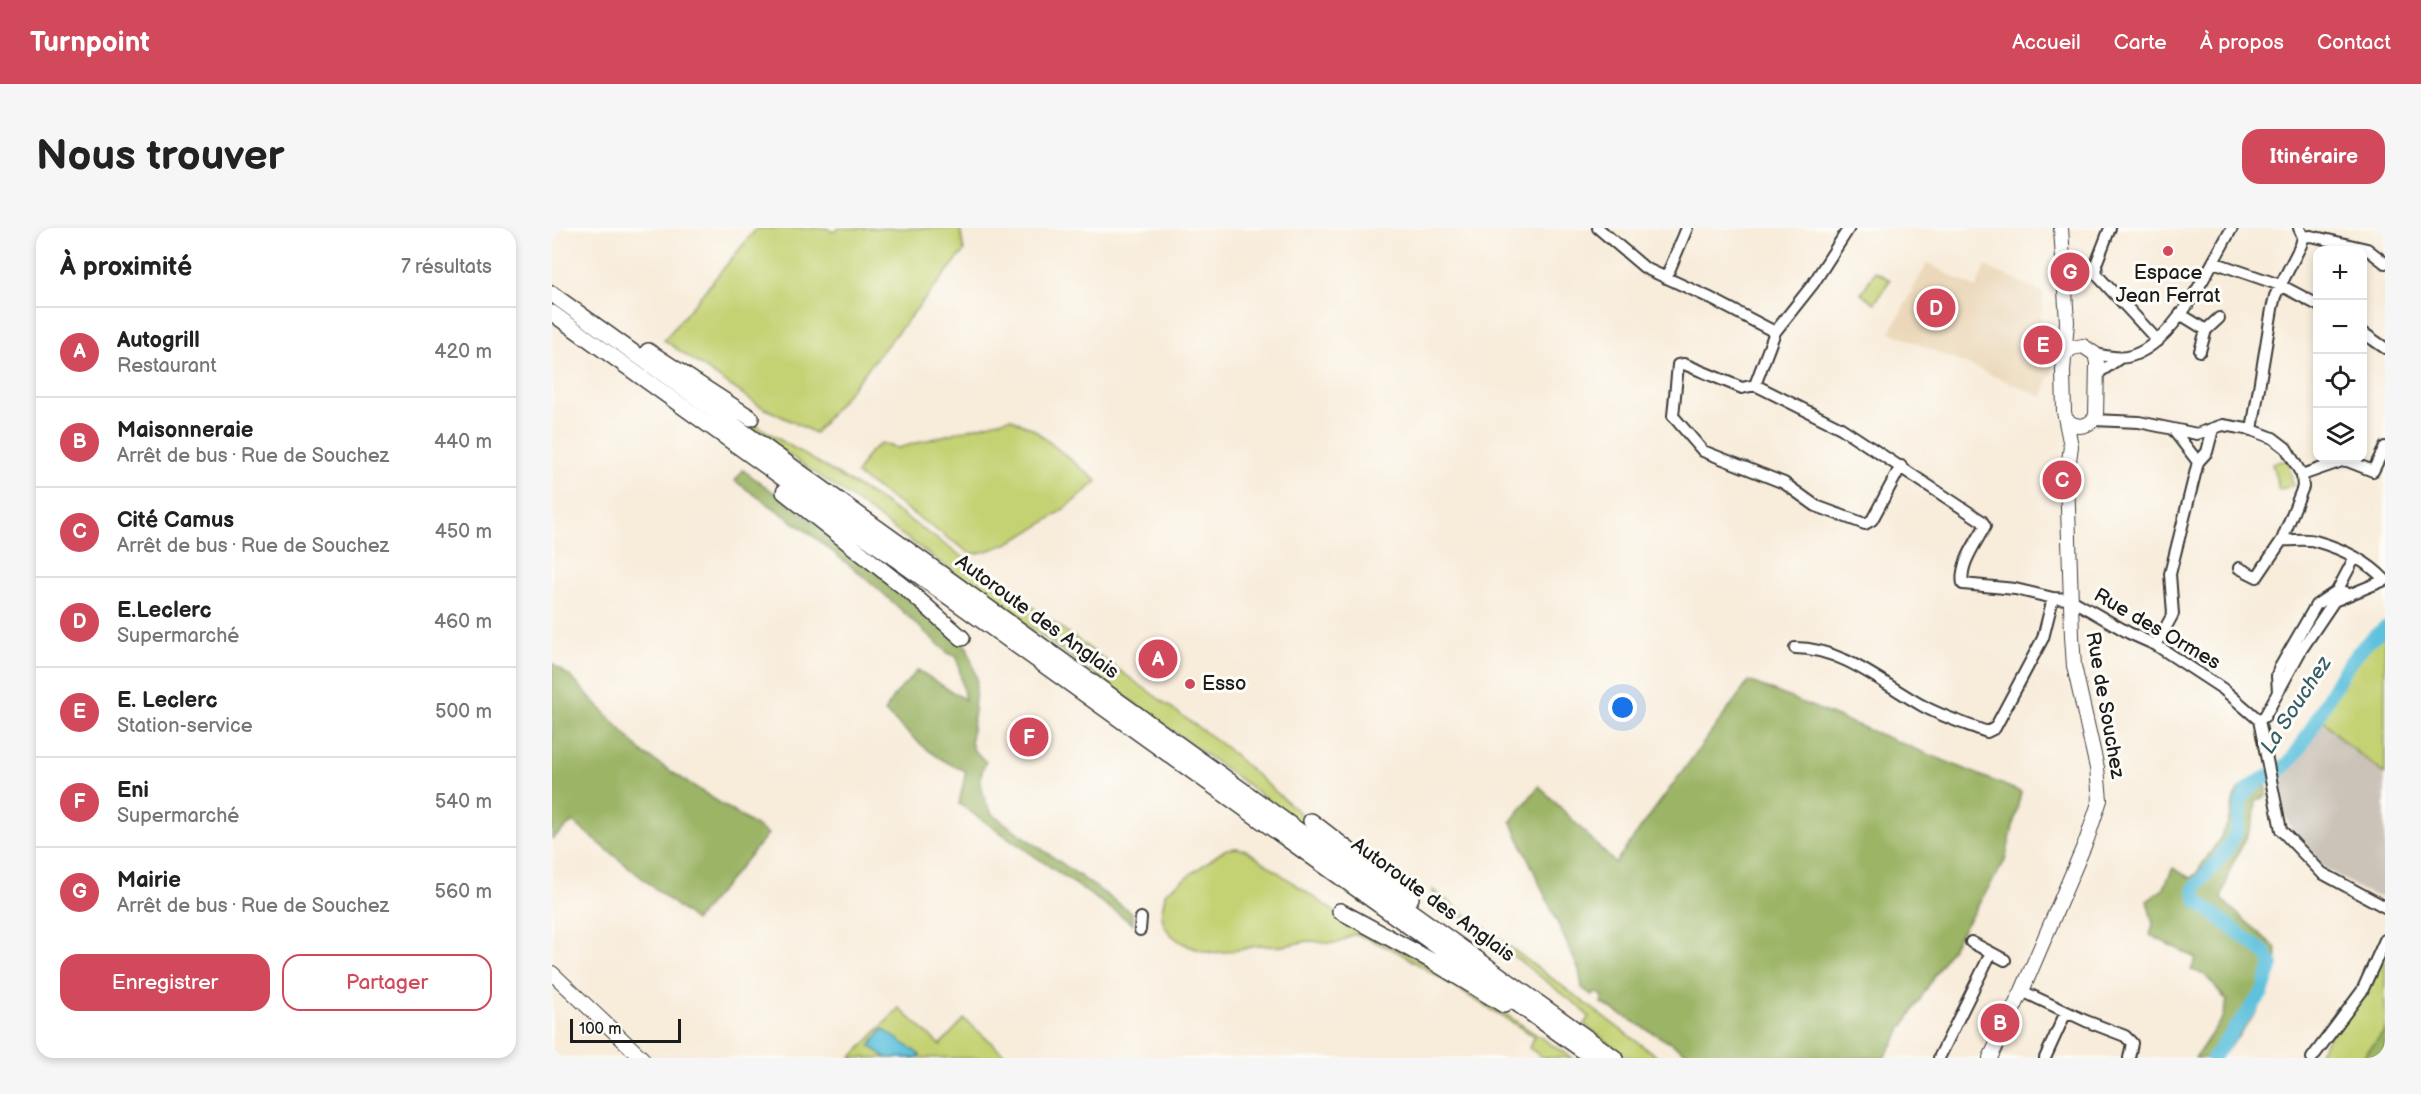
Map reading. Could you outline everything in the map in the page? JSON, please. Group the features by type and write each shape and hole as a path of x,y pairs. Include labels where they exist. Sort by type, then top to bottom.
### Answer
{"highway":[{"name":"Autoroute des Anglais","path":"556,303 663,394 1593,1058"},
{"name":"Autoroute des Anglais","path":"556,303 1473,954 1615,1058"},
{"path":"556,303 608,325 751,418"},
{"path":"663,394 675,408 910,592 963,638"},
{"path":"1311,821 1389,880 1473,954"},
{"path":"1340,911 1472,984 1581,1058"}],"main road":[{"path":"2061,228 2067,322 2065,354"},
{"path":"2067,322 2083,346 2095,354 2097,374 2096,413 2090,422 2074,425 2068,421"},
{"path":"2065,354 2072,348 2083,346"},
{"name":"Rue de Souchez","path":"1990,1058 2022,991 2087,839 2100,800 2097,768 2074,666 2067,475 2071,446 2068,421 2064,412 2065,354"},
{"name":"Rue de Souchez","path":"2071,446 2090,422"},
{"path":"552,973 642,1058"},
{"name":"Rue de Souchez","path":"1997,1058 2018,1008 2022,991"}],"street":[{"path":"1598,228 1646,268 1775,332"},
{"path":"1666,278 1687,228"},
{"path":"1755,385 1775,332 1820,274 1849,228"},
{"path":"2109,228 2096,264 2097,275 2158,340"},
{"path":"2097,374 2120,358 2145,351 2158,340 2180,314 2232,228"},
{"path":"2253,430 2272,309 2301,233 2367,249 2385,263"},
{"path":"2213,262 2280,285 2313,302"},
{"path":"2180,314 2206,330"},
{"path":"2200,351 2206,330 2219,318"},
{"path":"2367,335 2385,348"},
{"path":"2095,354 2120,358"},
{"path":"1901,466 1872,520 1865,524 1816,506 1784,483 1709,454 1678,424 1673,416 1678,365 1684,364 1742,388 1755,385 1841,428 1901,466 1982,521 1985,526 1965,564 1961,576 1963,584 2015,589 2054,598 2070,599"},
{"path":"2090,422 2139,422 2197,434 2223,425 2253,430 2273,438 2286,448 2302,475 2303,487 2282,540 2257,577 2239,568"},
{"path":"2156,645 2173,614 2170,574 2198,462 2207,452 2213,429"},
{"path":"2174,431 2198,462"},
{"path":"2373,471 2385,447"},
{"path":"2302,475 2345,460 2385,478"},
{"path":"2282,540 2313,540 2355,557 2376,570 2385,580 2334,601 2277,692 2265,716 2259,720 2281,830 2322,873 2385,907"},
{"path":"2277,692 2279,669 2316,605 2337,591 2355,557"},
{"path":"2337,591 2351,593"},
{"path":"1795,648 1815,648 1866,670 1924,707 1987,732 1995,728 2034,655 2047,626 2054,598"},
{"name":"Rue des Ormes","path":"2070,599 2129,633 2156,645 2223,689 2259,720"},
{"path":"1140,930 1141,918"},
{"path":"2312,1058 2362,991 2385,940"},
{"path":"1971,942 2005,960"},
{"path":"1939,1058 1991,953"},
{"path":"2022,991 2125,1036 2132,1043 2129,1058"},
{"path":"2045,1058 2066,1012"}],"shaded area":[{"path":"1927,263 1976,288 1985,266 2044,293 2040,325 2043,331 2053,336 2053,373 2048,379 2043,397 1890,332"},
{"path":"2322,722 2385,774 2385,899 2363,891 2318,864 2297,840 2280,806 2275,780 2293,763"}],"green space":[{"path":"757,228 827,228 833,232 839,228 960,228 964,251 815,433 760,406 664,340"},
{"path":"1875,271 1890,280 1875,303 1861,294"},
{"path":"1010,418 1033,429 1097,481 1055,515 1004,545 971,554 856,474 868,454 881,443 898,448"},
{"path":"749,421 883,502 970,562 1224,746 1328,838 1325,841 843,492 745,425"},
{"path":"2288,460 2293,485 2279,490 2272,463"},
{"path":"743,470 817,524 967,647 977,679 971,741 973,749 986,762 981,781 986,802 992,814 1132,913 1133,924 959,804 966,771 933,754 885,712 893,697 918,670 965,700 957,657 948,653 874,585 809,533 735,481"},
{"path":"2385,635 2385,774 2344,742 2320,717 2346,670 2363,652"},
{"path":"552,663 572,678 644,754 768,834 695,921 573,822 552,839"},
{"path":"1749,681 2021,792 2005,861 1884,1058 1696,1058 1601,1003 1603,996 1596,992 1593,996 1582,988 1579,970 1511,821 1539,786 1615,863"},
{"path":"2264,774 2268,795 2256,801 2251,826 2231,867 2221,899 2276,948 2277,962 2267,992 2259,1007 2220,1058 2195,1058 2222,1018 2227,1001 2204,974 2191,970 2196,958 2150,935 2153,924 2147,901 2163,889 2173,868 2190,878 2196,874 2223,833 2236,793 2250,781"},
{"path":"1226,849 1246,850 1338,914 1447,976 1572,1058 1544,1058 1529,1048 1534,1036 1398,952 1357,934 1336,943 1311,941 1280,946 1262,945 1221,952 1202,951 1181,942 1164,925 1162,911 1165,893"},
{"path":"1433,890 1659,1058 1629,1058 1584,1024 1589,1017 1581,1008 1434,895"},
{"path":"2385,948 2385,1031 2362,1058 2315,1058"},
{"path":"899,1008 940,1045 964,1019 1009,1058 851,1058"},
{"path":"2385,1031 2385,1058 2362,1058"}],"water":[{"path":"883,1029 920,1055 918,1058 887,1058 870,1046"}],"waterway":[{"name":"La Souchez","path":"2213,1058 2262,993 2272,965 2265,953 2197,901 2194,889 2223,854 2232,839 2238,826 2246,792 2287,765 2303,743 2342,673 2368,642 2385,628"}],"place":[{"name":"Espace Jean Ferrat","path":"2168,251"},
{"name":"Mairie","path":"2070,272"},
{"name":"E.Leclerc","path":"1936,308"},
{"name":"E. Leclerc","path":"2043,345"},
{"name":"Cité Camus","path":"2062,480"},
{"name":"Autogrill","path":"1158,659"},
{"name":"Esso","path":"1190,684"},
{"name":"Eni","path":"1029,737"},
{"name":"Maisonneraie","path":"2000,1023"}]}
